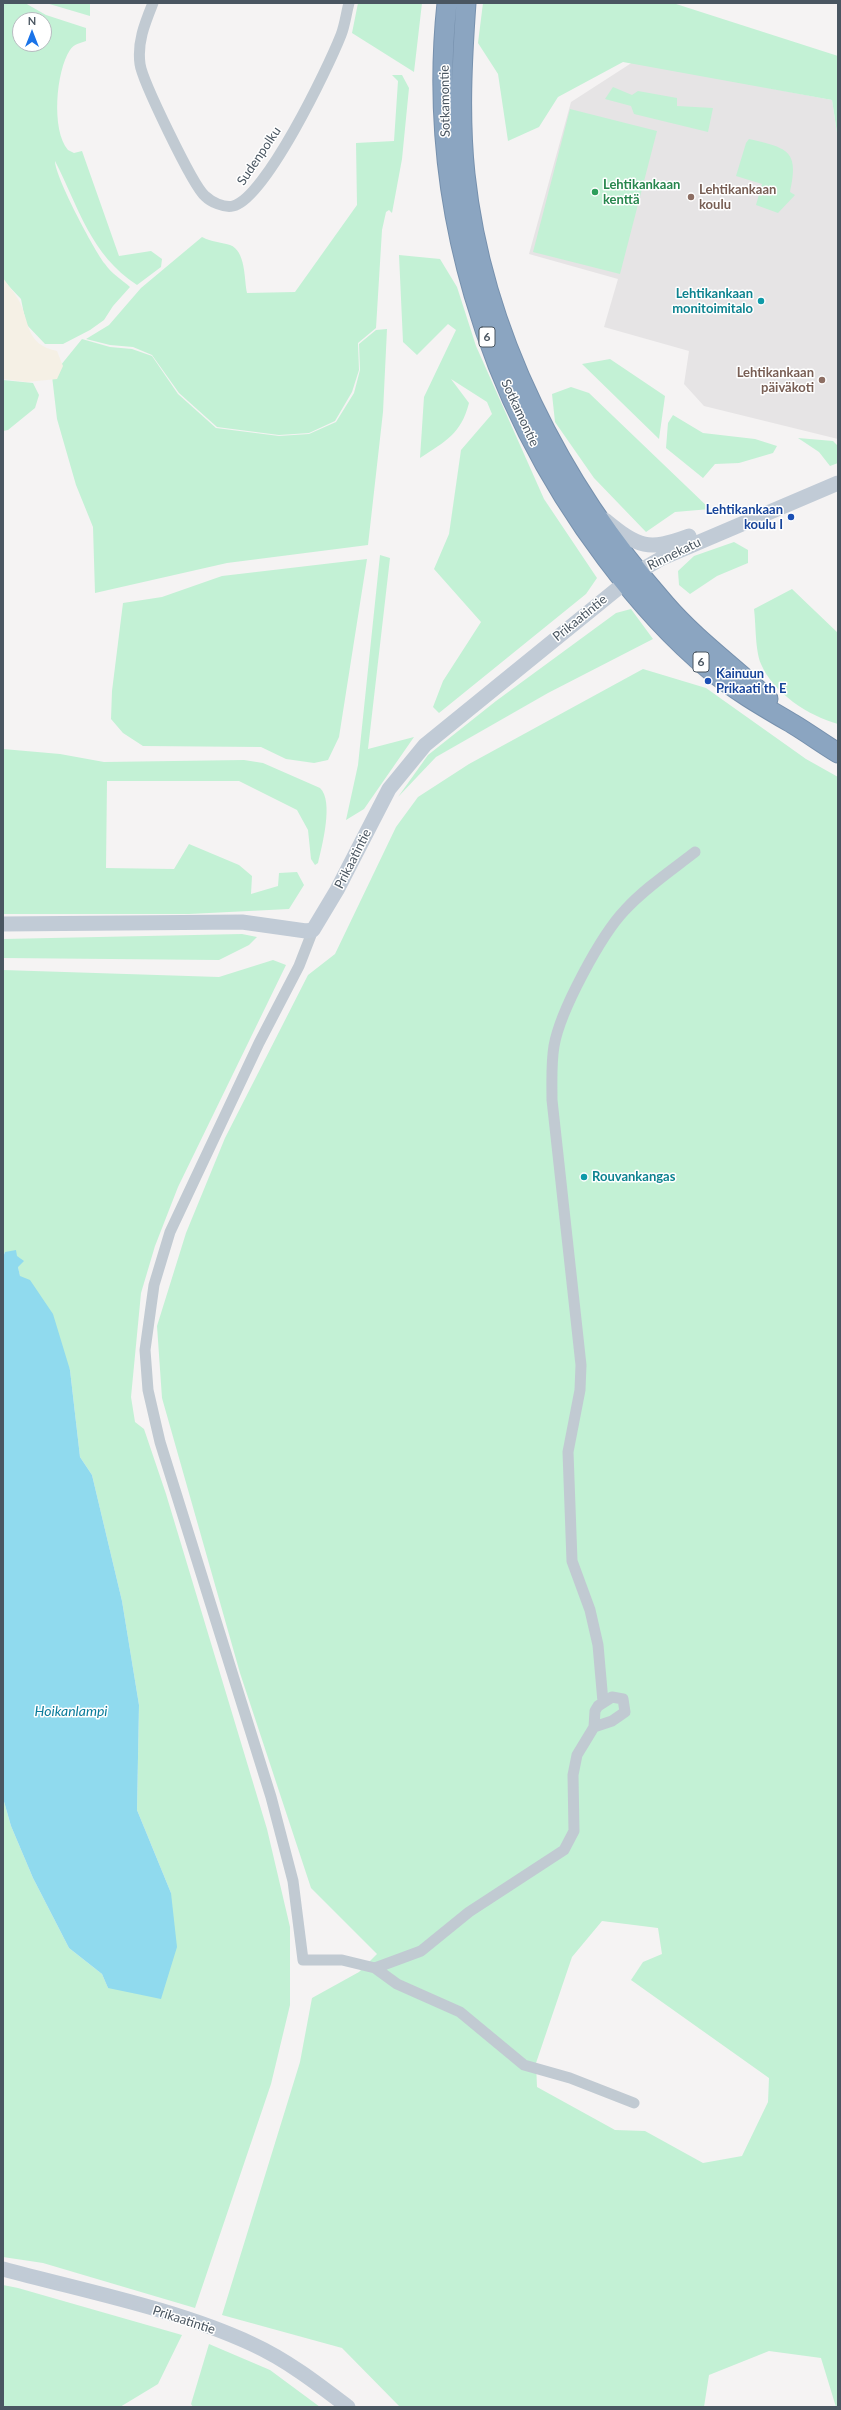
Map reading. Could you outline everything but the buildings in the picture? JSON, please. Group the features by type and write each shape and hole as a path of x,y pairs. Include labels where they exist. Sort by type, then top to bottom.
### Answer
{"highway":[{"name":"Sotkamontie","path":"447,3 443,118 457,224 476,307 502,376 553,481 574,515 631,577"},
{"name":"Sotkamontie","path":"466,3 461,74 461,118 465,174 472,222 482,271 505,339 532,402 570,474 594,512 651,613 709,669 759,706 793,724 838,753"}],"street":[{"name":"Sudenpolku","path":"153,3 140,37 139,53 142,75 176,144 204,196 216,203 232,206 245,201 267,174 315,96 342,34 348,3"},
{"name":"Rinnekatu","path":"631,577 662,558 838,483"},
{"path":"594,512 631,540 643,545 656,546 690,536 707,533 716,534"},
{"name":"Prikaatintie","path":"313,930 337,890 389,789 425,745 631,577"},
{"path":"602,1702 598,1645 590,1610 572,1560 568,1452 580,1390 581,1365 552,1100 554,1045 560,1024 608,928 626,908 695,852"},
{"path":"3,924 242,922 313,930 299,966 259,1043 170,1232 154,1286 144,1350 148,1390 160,1442 271,1797 293,1881 303,1960 342,1960 375,1968 397,1984 460,2012 524,2065 570,2078 634,2103"},
{"path":"375,1968 421,1951 469,1912 564,1850 574,1831 572,1775 577,1755 594,1727 595,1711 602,1702 612,1697 623,1700 625,1712 612,1721 594,1727"},
{"name":"Prikaatintie","path":"3,2269 148,2308 252,2344 285,2363 348,2407"}],"shaded area":[{"name":"Lehtikankaan koulu","path":"633,62 832,100 838,139 838,439 704,406 684,384 689,351 604,327 618,279 529,254 571,102"}],"green space":[{"path":"3,3 25,3 41,12 12,12 12,52 52,52 52,17 86,28 86,41 73,46 65,60 61,72 57,100 59,129 68,150 74,153 82,151 119,256 151,251 162,259 161,267 137,285 121,273 97,245 87,229 55,161 61,182 68,197 100,256 107,267 130,287 113,306 104,320 90,330 63,344 45,344 26,324 21,299 3,280"},
{"path":"46,3 90,3 90,16"},
{"path":"358,3 422,3 414,72 352,33"},
{"path":"483,3 673,3 838,56 838,139 832,100 623,62 558,97 539,127 508,141 498,74 478,43"},
{"path":"392,75 402,75 409,88 402,159 392,213 389,210 386,212 382,230 376,328 358,343 359,370 352,392 335,421 309,433 279,435 217,427 179,393 152,355 133,347 110,345 86,339 109,325 141,288 202,237 230,245 235,248 242,259 247,293 295,292 357,205 356,143 394,141 398,81"},
{"path":"613,87 632,95 638,91 677,98 677,106 713,108 708,132 634,114 631,106 605,99"},
{"name":"Lehtikankaan kenttä","path":"570,109 657,131 620,274 533,252"},
{"path":"749,139 781,148 791,159 793,178 790,192 795,195 778,213 756,205 762,184 736,176 746,143"},
{"path":"399,255 440,259 457,287 476,346 544,499 597,578 586,594 439,713 433,707 443,681 481,622 434,569 449,534 461,450 492,414 487,402 451,379 469,403 466,414 457,430 451,436 438,447 420,458 424,397 456,330 448,324 417,355 403,342"},
{"path":"387,329 383,412 368,545 227,563 95,593 93,527 76,485 57,419 52,376 82,339 110,347 132,349 152,356 178,394 216,428 279,436 309,434 336,422 354,393 360,370 359,344 376,330"},
{"path":"610,359 665,396 659,439 582,364"},
{"path":"3,380 33,383 39,395 35,408 8,430 3,431"},
{"path":"571,387 589,393 710,509 675,512 646,532 594,478 555,422 552,394"},
{"path":"673,415 703,433 755,439 777,446 773,453 739,463 715,464 703,478 666,448 668,423"},
{"path":"798,438 833,441 838,446 838,463 830,466 819,452"},
{"path":"734,542 748,550 748,563 717,576 690,594 679,585 678,571 694,556"},
{"path":"380,555 390,558 368,749 414,737 364,809 346,820 358,765"},
{"path":"367,559 339,737 328,760 314,763 286,759 261,747 143,746 123,733 111,719 112,691 123,603 162,597 222,576"},
{"path":"792,589 838,633 838,724 815,715 793,702 774,684 761,664 757,644 754,609"},
{"path":"631,609 653,639 548,693 436,757 398,797 428,755 496,701 616,613"},
{"path":"643,669 706,688 806,759 838,777 838,2407 836,2407 821,2358 769,2351 709,2375 704,2407 400,2407 342,2348 222,2315 300,2062 312,1998 359,1972 377,1954 311,1888 240,1673 162,1398 157,1326 186,1233 225,1138 308,975 335,954 396,827 418,797 469,764","holes":["602,1921 658,1928 662,1954 643,1962 631,1980 769,2078 768,2102 742,2156 703,2163 645,2131 615,2130 537,2087 536,2063 572,1957"]},
{"path":"3,749 60,754 104,762 244,760 263,763 320,788 324,794 327,813 318,863 315,865 311,859 308,830 297,810 239,781 107,781 106,868 174,869 189,844 239,865 252,876 251,894 278,886 279,873 297,872 304,885 289,909 189,914 3,914"},
{"path":"242,934 257,937 249,945 219,960 3,958 3,939"},
{"path":"273,960 286,965 178,1187 155,1246 141,1293 131,1397 135,1422 144,1429 166,1494 267,1829 290,1927 290,2005 271,2084 195,2308 43,2263 3,2257 3,1798 11,1826 33,1878 69,1948 102,1974 108,1988 171,1893 137,1810 139,1705 122,1601 92,1475 80,1457 70,1370 20,1277 18,1267 5,1252 3,1257 3,970 219,977"},
{"path":"3,2285 182,2335 158,2384 120,2407 3,2407"},
{"path":"209,2344 270,2370 320,2407 193,2407 191,2404"}],"sand":[{"path":"3,278 18,299 34,338 46,348 57,351 63,366 57,379 27,382 3,379"}],"water":[{"name":"Hoikanlampi","path":"16,1250 17,1256 24,1261 18,1267 20,1276 30,1280 53,1314 70,1370 80,1457 92,1475 122,1601 139,1705 137,1810 171,1893 177,1947 161,1999 108,1988 102,1974 69,1948 33,1878 11,1826 3,1798 3,1257 5,1252"}],"place":[{"name":"Lehtikankaan kenttä","path":"595,192"},
{"name":"Lehtikankaan koulu","path":"691,197"},
{"name":"Lehtikankaan monitoimitalo","path":"761,301"},
{"name":"Lehtikankaan päiväkoti","path":"822,380"},
{"name":"Lehtikankaan koulu I","path":"791,517"},
{"name":"Kainuun Prikaati th E","path":"708,681"},
{"name":"Rouvankangas","path":"584,1177"}]}
